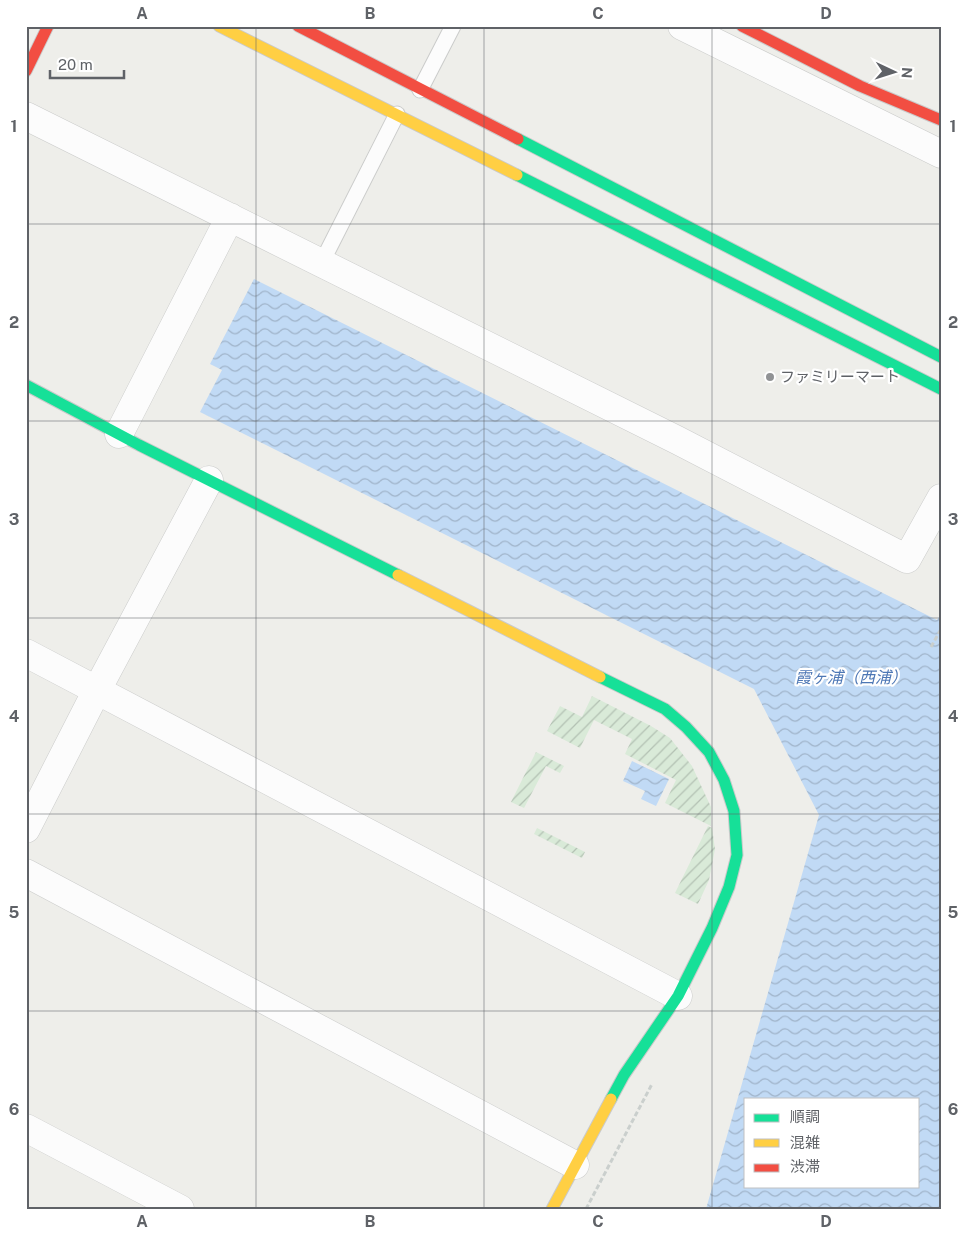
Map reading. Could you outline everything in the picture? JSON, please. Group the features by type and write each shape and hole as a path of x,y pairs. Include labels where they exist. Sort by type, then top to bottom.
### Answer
{"street":[{"path":"26,71 48,26"},
{"path":"219,26 280,52 397,114 941,389"},
{"path":"298,26 941,357"},
{"path":"682,26 941,154"},
{"path":"742,26 860,86 941,120"},
{"path":"26,116 677,440 907,559 941,498"},
{"path":"119,434 230,216"},
{"path":"26,385 209,480 665,708 709,752 724,780 734,811 737,855 729,886 712,928 678,996 624,1075 552,1209"},
{"path":"26,829 97,690 209,480"},
{"path":"26,653 678,996"},
{"path":"26,873 575,1165"},
{"path":"26,1128 180,1209"}],"lane":[{"path":"420,90 453,26"},
{"path":"322,262 397,114"}],"path":[{"path":"931,647 941,629"},
{"path":"586,1209 655,1078"}],"green space":[{"path":"592,696 651,726 670,738 692,766 711,807 711,826 665,803 676,780 625,754 632,739 594,720 580,748 547,731 560,706 582,717"},
{"path":"536,752 564,766 560,773 546,766 524,808 511,802"},
{"path":"708,826 712,828 715,849 709,880 698,904 675,893"},
{"path":"537,828 585,852 582,858 534,834"}],"water":[{"name":"霞ヶ浦（西浦）","path":"254,279 937,620 941,614 941,1209 706,1209 819,815 754,689 200,412 222,370 210,364"},
{"path":"632,761 669,779 656,806 641,799 645,791 623,781"}],"traffic: fast":[{"path":"518,139 941,357"},
{"path":"517,175 941,389"},
{"path":"26,385 139,445 398,575"},
{"path":"600,677 665,709 686,727 709,752 724,780 734,811 737,855 729,887 712,928 678,996 624,1075 611,1099"}],"traffic: slow":[{"path":"219,26 517,175"},
{"path":"398,575 600,677"},
{"path":"552,1209 611,1099"}],"traffic: jam":[{"path":"26,71 48,26"},
{"path":"298,26 518,139"},
{"path":"742,26 860,86 941,120"}],"place":[{"name":"ファミリーマート","path":"770,377"}]}
